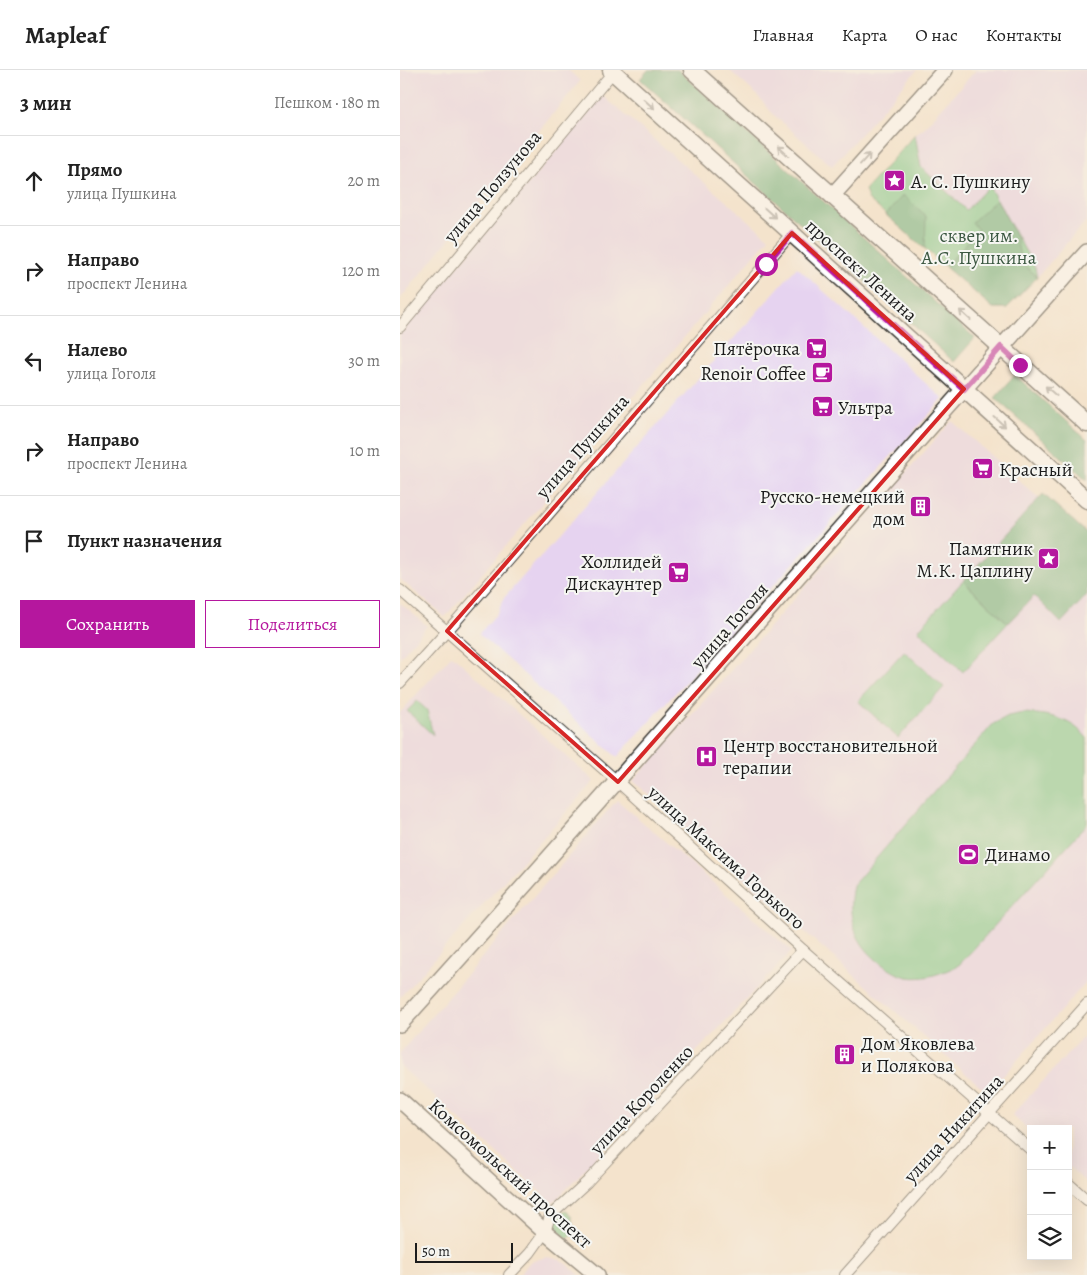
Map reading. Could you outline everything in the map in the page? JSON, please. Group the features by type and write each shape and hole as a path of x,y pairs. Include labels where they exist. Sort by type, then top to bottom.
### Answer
{"main road":[{"name":"проспект Ленина","path":"692,70 1087,424"},
{"name":"проспект Ленина","path":"613,71 1087,500"}],"street":[{"path":"832,196 945,70"},
{"name":"улица Ползунова","path":"400,327 613,71"},
{"name":"улица Пушкина","path":"400,683 792,233"},
{"name":"улица Гоголя","path":"400,1024 618,782 1087,252"},
{"name":"улица Максима Горького","path":"400,590 618,782 803,950 1027,1146"},
{"name":"улица Короленко","path":"509,1275 530,1253 544,1232 550,1216 587,1182 803,950"},
{"name":"улица Никитина","path":"845,1275 1087,1004"},
{"name":"Комсомольский проспект","path":"400,1100 544,1232 597,1275"},
{"path":"1072,1187 1087,1200"}],"highlighted area":[{"path":"792,233 964,389 618,782 447,631"}],"shaded area":[{"path":"400,70 568,70 580,81 400,299"},
{"path":"729,70 917,70 832,166 774,115 756,94"},
{"path":"976,70 1087,70 1087,220 1037,277 1035,268 989,186 966,210 921,167 915,134 924,128"},
{"path":"603,96 769,238 445,617 400,579 400,334"},
{"path":"797,267 943,399 617,757 479,634 498,612 504,598"},
{"path":"952,421 1087,541 1087,981 988,1093 633,781"},
{"path":"400,603 427,626 400,657"},
{"path":"452,655 594,781 400,997 400,713"},
{"path":"617,800 792,951 553,1203 400,1066 400,1053"},
{"path":"1087,1033 1087,1183 1072,1170 1072,1125 1027,1125 1027,1128 1012,1115"},
{"path":"546,1257 561,1260 580,1275 519,1275 530,1262"}],"green space":[{"path":"648,70 678,70 975,338 954,362 640,79"},
{"name":"сквер им. А.С. Пушкина","path":"915,134 921,167 966,210 989,186 1035,268 1037,277 1007,308 993,308 868,199 865,190"},
{"path":"903,195 926,216 925,249 886,215"},
{"path":"997,199 1016,236 1021,262 1037,277 1007,308 993,308 945,267 978,230 972,222"},
{"path":"1015,375 1087,440 1087,480 995,398"},
{"path":"1043,494 1087,533 1087,595 1061,623 1034,596 1008,623 963,581"},
{"path":"963,581 1008,623 963,672 918,630"},
{"path":"904,651 944,687 898,738 858,701"},
{"path":"417,701 427,710 433,735 407,711"},
{"name":"Динамо","path":"1023,713 1058,718 1074,726 1087,738 1087,824 959,965 927,977 914,978 897,974 873,957 859,940 852,920 851,897 853,885 993,724 1008,716"},
{"path":"566,1211 571,1215 575,1231 568,1239 560,1232 555,1223 557,1216"}],"place":[{"name":"А. С. Пушкину","path":"895,181"},
{"name":"Пятёрочка","path":"816,348"},
{"name":"Renoir Coffee","path":"822,373"},
{"name":"Ультра","path":"822,407"},
{"name":"Красный","path":"983,469"},
{"name":"Русско-немецкий дом","path":"921,507"},
{"name":"Памятник М.К. Цаплину","path":"1049,559"},
{"name":"Холлидей Дискаунтер","path":"678,572"},
{"name":"Центр восстановительной терапии","path":"707,756"},
{"name":"Динамо","path":"969,854"},
{"name":"Дом Яковлева и Полякова","path":"845,1054"}],"route":[{"path":"766,264 792,233 964,389 1001,347 1020,365"}]}
